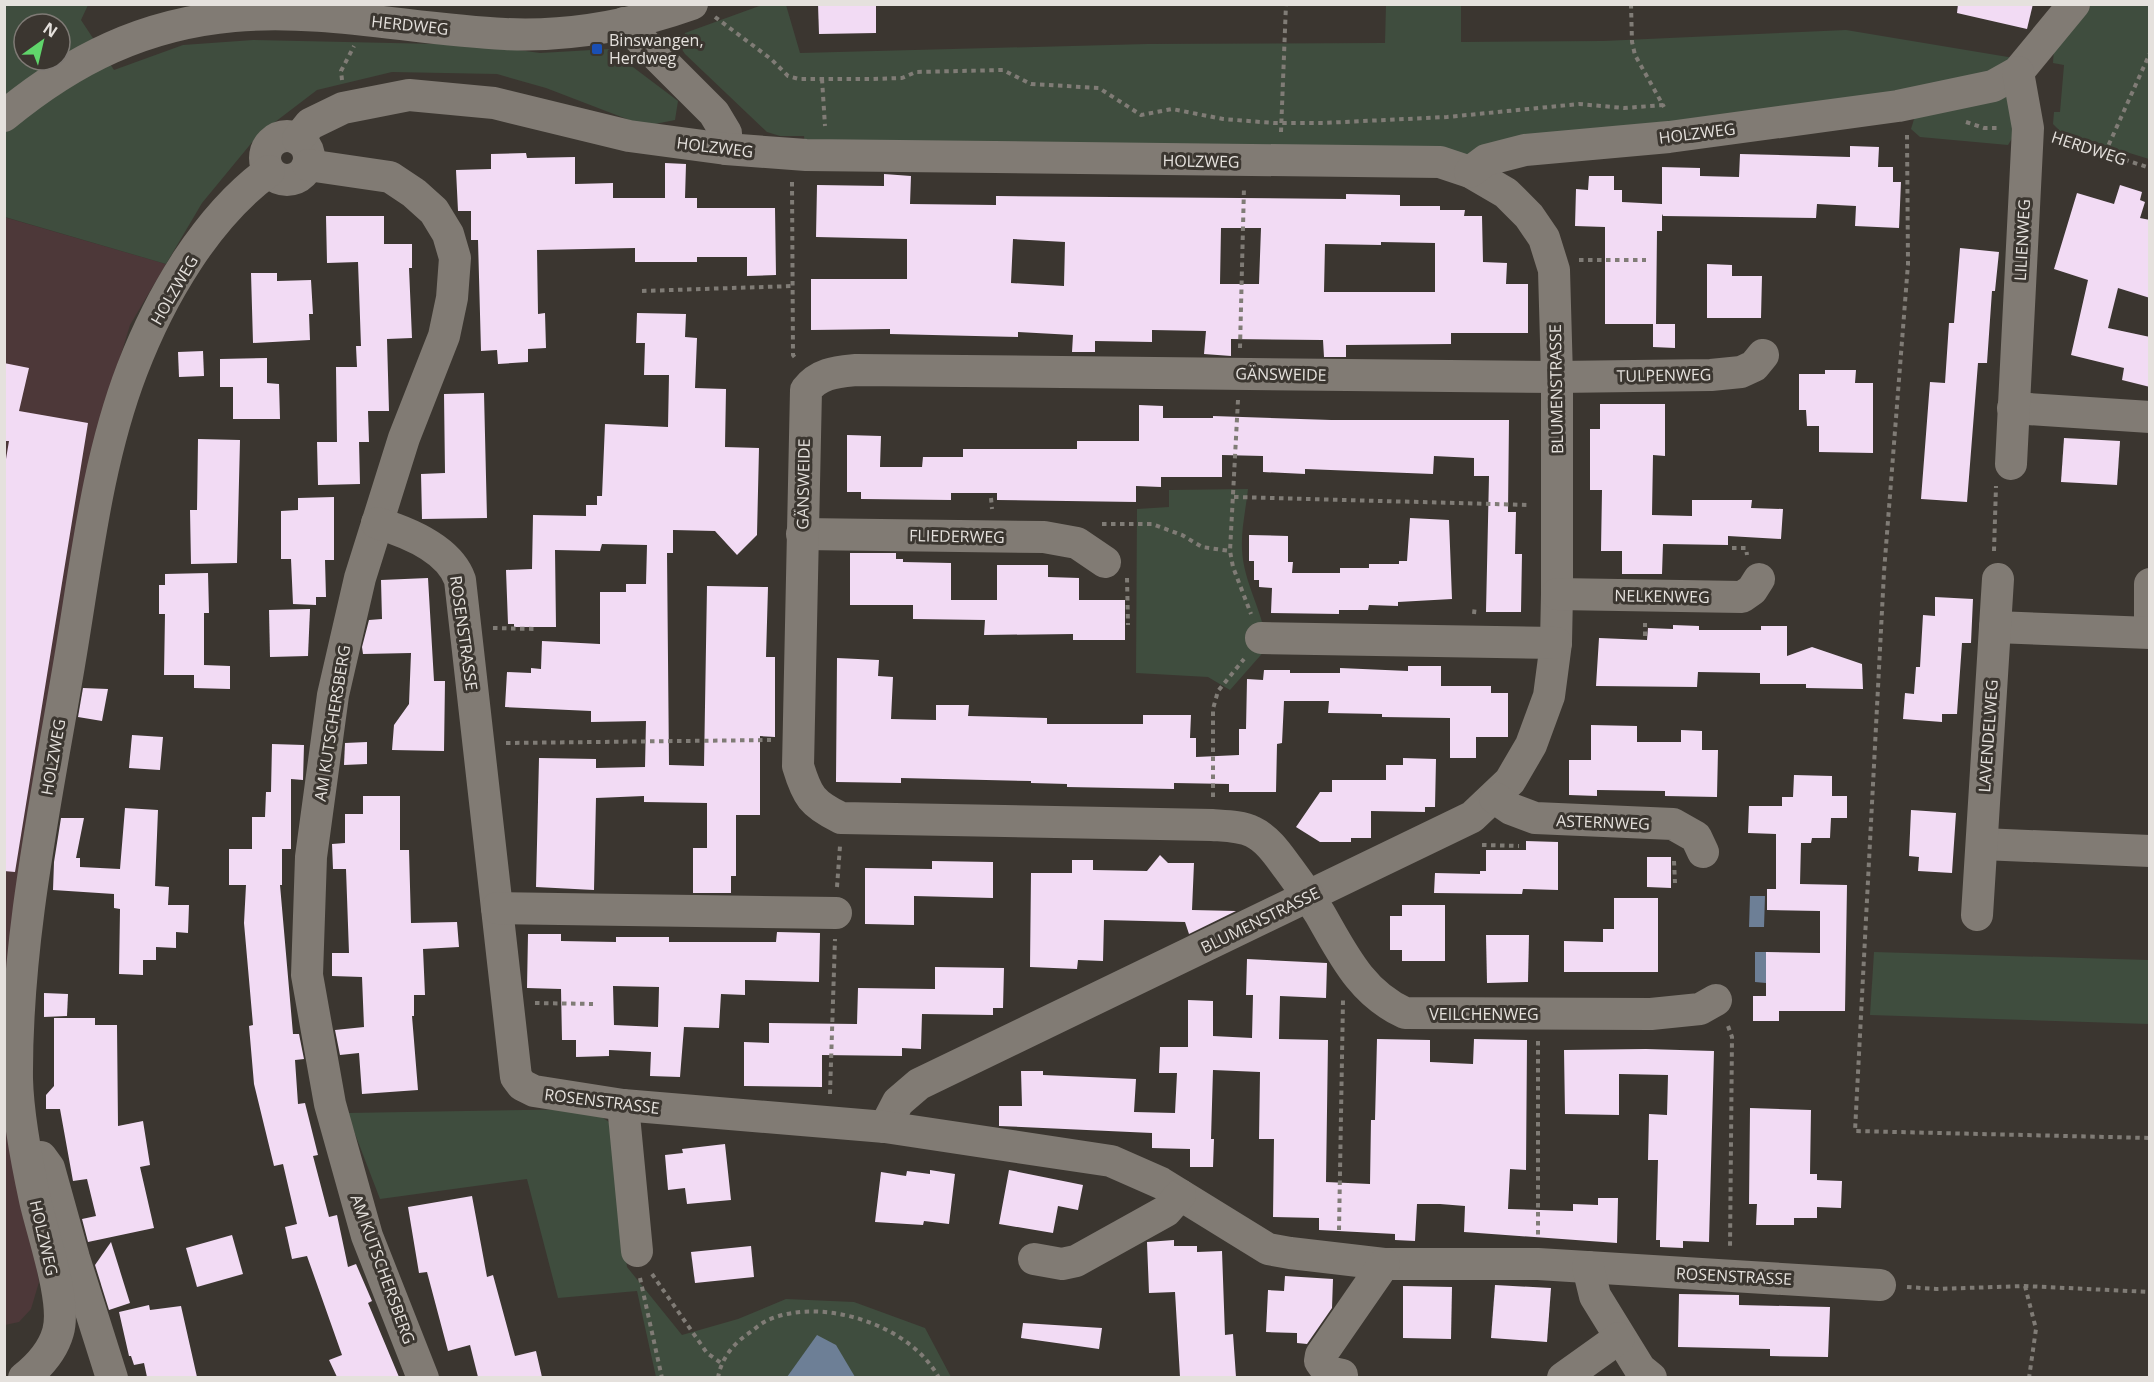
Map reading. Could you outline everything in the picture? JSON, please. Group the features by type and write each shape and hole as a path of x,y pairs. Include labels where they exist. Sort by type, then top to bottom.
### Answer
{"street":[{"name":"HOLZWEG","path":"303,152 310,124 343,108 409,95 494,103 629,136 726,149 792,154 1244,162 1440,162 1470,172 1486,160 1525,150 1669,137 1898,106 1993,86 2018,72 2074,4"},
{"name":"HERDWEG","path":"4,116 29,96 90,56 125,41 180,25 233,16 372,13 504,34 552,34 699,8"},
{"path":"624,23 714,113 726,133 726,149"},
{"name":"LILIENWEG","path":"2011,464 2028,128 2018,72"},
{"name":"HOLZWEG","path":"24,1377 38,1367 54,1341 58,1332 61,1309 34,1197 17,1082 22,970 37,850 104,459 132,369 163,304 191,258 227,208 269,171 265,163 265,153 270,143 286,135 303,152"},
{"name":"AM KUTSCHERSBERG","path":"303,152 390,177 414,193 434,212 448,234 455,258 452,298 444,336 404,438 377,523 360,578 333,695 311,857 307,975 330,1104 367,1236 423,1377"},
{"name":"BLUMENSTRASSE","path":"885,1127 898,1102 919,1084 1472,817 1495,798 1510,781 1531,745 1549,696 1556,643 1557,377 1554,270 1544,238 1529,216 1506,193 1470,172"},
{"name":"TULPENWEG","path":"1557,377 1741,372 1754,366 1763,355"},
{"name":"GÄNSWEIDE","path":"841,819 810,799 798,766 806,390 814,379 831,372 856,370 1557,377"},
{"path":"2013,408 2150,417"},
{"name":"ROSENSTRASSE","path":"377,523 441,552 454,565 460,580 516,1077 522,1085 534,1091 556,1096 622,1105 885,1127 1111,1161 1134,1169 1268,1249 1384,1264 1538,1264 1880,1285"},
{"name":"FLIEDERWEG","path":"802,534 1044,537 1077,543 1105,562"},
{"name":"NELKENWEG","path":"1557,594 1742,597 1752,590 1760,579"},
{"name":"LAVENDELWEG","path":"1977,915 1998,579"},
{"path":"1995,627 2150,633 2150,584"},
{"path":"1261,638 1556,643"},
{"name":"ASTERNWEG","path":"1495,798 1511,809 1535,818 1673,824 1696,837 1703,852"},
{"path":"841,819 1232,826 1254,832 1276,851 1309,897"},
{"path":"1982,844 2150,851"},
{"name":"VEILCHENWEG","path":"1309,897 1344,958 1363,984 1386,1005 1405,1013 1651,1014 1700,1009 1716,1000"},
{"path":"497,908 836,913"},
{"path":"622,1105 637,1251"},
{"path":"26,1146 40,1156 49,1168 74,1258 112,1377"},
{"path":"1034,1259 1062,1264 1077,1261 1156,1218 1166,1211 1180,1195"},
{"path":"1342,1375 1328,1372 1320,1360 1321,1355 1384,1264"},
{"path":"1588,1267 1594,1296 1640,1369 1651,1377"},
{"path":"1563,1377 1619,1338"},
{"path":"4,1362 24,1377"}],"path":[{"path":"1279,162 1286,4"},
{"path":"1631,4 1632,42 1635,55 1664,105 1669,137"},
{"path":"699,8 771,59 788,76 799,79 902,78 916,72 1003,70 1031,84 1099,88 1141,115 1172,110 1223,119 1282,123 1447,117 1579,104 1624,108 1664,105"},
{"path":"2105,153 2150,53"},
{"path":"822,79 825,104"},
{"name":"HERDWEG","path":"1935,98 1942,114 1984,128 2028,128 2150,168"},
{"path":"1907,135 1908,264 1882,608 1855,1131 2150,1138"},
{"path":"792,154 793,355 814,379"},
{"path":"1212,825 1213,709 1218,691 1261,638 1233,567 1230,550 1239,374 1244,162"},
{"path":"1551,261 1646,260"},
{"path":"642,291 793,286"},
{"path":"1998,579 1993,573 1997,479 2011,464"},
{"path":"1234,497 1557,506"},
{"path":"1077,543 1087,524 1152,524 1182,535 1202,547 1230,550"},
{"path":"1127,591 1128,626"},
{"path":"465,629 535,629"},
{"path":"478,743 798,739"},
{"path":"829,1124 841,819"},
{"path":"1338,1259 1344,958"},
{"path":"1716,1000 1732,1036 1730,1276"},
{"path":"508,1004 593,1005"},
{"path":"1538,1014 1538,1264"},
{"path":"637,1251 678,1315 707,1353 721,1363"},
{"path":"637,1251 640,1279 662,1377"},
{"path":"1880,1285 1936,1289 2025,1286 2150,1292"},
{"path":"2025,1286 2036,1329 2029,1377"},
{"path":"718,1377 721,1363 741,1339 768,1320 798,1313 838,1313 876,1324 904,1339 933,1367 939,1377"}],"shaded area":[{"path":"4,217 166,264 130,325 102,417 33,814 25,1204 39,1282 31,1309 19,1322 5,1325"}],"green space":[{"path":"1461,4 1461,42 1603,41 1846,30 2014,58 1991,76 1486,160 806,155 804,136 780,136 767,132 681,48 685,33 762,5 786,5 800,53 1147,44 1385,43 1386,5"},
{"path":"4,5 88,5 81,20 114,70 183,45 253,40 484,45 540,53 609,49 678,101 675,120 645,126 546,88 497,74 392,72 317,90 258,135 202,203 166,264 5,217"},
{"path":"2091,5 2149,5 2149,159 2061,132 2053,124 2054,112 2060,112 2064,65 2053,63 2054,48"},
{"path":"2008,94 2016,132 2008,145 1920,137 1911,129 1915,116"},
{"path":"1248,489 1242,534 1243,562 1262,623 1267,648 1230,690 1208,677 1136,673 1137,509 1169,507 1169,490"},
{"path":"1874,952 2149,960 2149,1024 1870,1015"},
{"path":"590,1109 609,1122 627,1267 682,1335 738,1319 786,1299 854,1302 925,1328 951,1377 656,1377 637,1291 558,1298 527,1179 380,1199 347,1113"}],"water":[{"path":"1750,896 1765,896 1764,927 1749,927"},
{"path":"1755,952 1766,952 1766,983 1755,982"},
{"path":"817,1335 836,1345 855,1377 787,1377"}],"building":[{"path":"818,4 876,4 876,33 819,34"},
{"path":"1958,4 2033,4 2027,29 1957,13"},
{"path":"1850,146 1879,147 1878,167 1893,167 1893,182 1901,182 1899,228 1855,226 1856,206 1817,204 1816,218 1663,216 1662,214 1662,231 1657,231 1656,324 1675,324 1675,348 1653,347 1653,324 1605,324 1605,227 1575,226 1576,189 1588,190 1589,176 1614,176 1614,190 1622,190 1622,202 1662,204 1662,167 1700,168 1700,176 1739,177 1740,154 1850,157"},
{"path":"526,153 527,158 575,157 575,184 613,183 613,198 665,198 665,163 686,164 685,198 697,198 697,208 775,208 776,275 747,276 747,257 697,257 697,262 635,262 635,248 537,250 538,314 545,313 546,348 528,349 528,362 498,364 497,350 481,351 478,240 471,240 471,211 458,211 456,170 491,169 491,154"},
{"path":"884,174 911,176 910,204 996,205 996,196 1346,199 1346,194 1400,195 1400,206 1440,206 1440,210 1465,210 1464,216 1482,216 1483,262 1507,263 1506,284 1528,284 1528,333 1451,333 1451,344 1346,345 1346,357 1324,357 1323,340 1231,339 1231,356 1204,354 1206,331 1152,330 1152,342 1095,341 1095,352 1072,352 1073,335 1018,332 1018,337 890,334 890,329 811,330 811,279 907,279 907,239 816,237 817,185 884,186","holes":["1221,228 1261,228 1259,284 1220,284","1013,239 1065,242 1064,286 1011,283","1381,242 1435,243 1435,292 1324,292 1325,244 1381,245"]},
{"path":"2120,185 2142,192 2140,200 2145,202 2140,218 2150,220 2150,298 2118,288 2108,328 2150,337 2150,387 2122,380 2124,368 2071,355 2088,280 2054,269 2077,193 2114,204"},
{"path":"326,216 384,216 384,244 412,244 412,268 409,268 412,338 387,339 389,411 368,411 369,442 359,442 360,484 318,485 317,442 337,442 336,367 357,367 356,346 361,346 358,262 327,263"},
{"path":"1960,248 1999,252 1995,291 1992,291 1987,363 1978,363 1967,502 1921,499 1930,382 1945,383 1949,323 1954,323"},
{"path":"1707,264 1732,265 1732,276 1762,276 1761,318 1707,318"},
{"path":"251,273 277,273 277,281 311,280 313,314 309,314 310,340 253,343"},
{"path":"637,313 686,314 685,337 697,338 695,388 726,389 725,447 759,448 757,535 737,555 715,531 673,530 673,553 667,553 669,765 704,766 707,586 768,587 766,657 775,657 775,737 760,736 760,815 736,815 736,876 731,876 731,893 693,893 693,848 707,848 707,803 644,802 644,796 596,798 594,890 536,887 539,758 596,759 596,768 645,767 646,721 591,722 591,711 505,707 507,672 531,673 531,668 541,669 542,641 600,644 600,592 626,592 626,584 646,584 647,545 602,544 600,551 555,550 556,627 514,627 514,624 508,624 506,570 532,569 533,515 586,516 586,505 597,505 597,496 602,496 605,424 668,427 669,375 644,375 645,343 636,343"},
{"path":"203,351 204,376 179,377 178,352"},
{"path":"267,358 267,383 279,384 280,419 233,419 233,387 220,387 220,359"},
{"path":"4,363 29,368 19,411 88,423 15,872 4,871 4,471 9,441 4,441"},
{"path":"1825,370 1856,370 1855,383 1873,383 1873,453 1819,452 1819,426 1807,426 1806,410 1799,410 1799,374 1825,374"},
{"path":"484,393 487,518 422,519 421,474 445,473 444,394"},
{"path":"1600,404 1665,404 1665,456 1653,455 1652,515 1692,516 1692,500 1752,500 1751,508 1783,509 1781,539 1728,536 1728,545 1663,544 1662,574 1622,574 1622,551 1601,551 1602,490 1590,490 1590,429 1600,429"},
{"path":"1139,405 1163,406 1163,418 1213,418 1213,416 1331,420 1509,420 1508,512 1516,512 1515,554 1522,554 1521,612 1486,612 1489,476 1474,476 1474,458 1434,456 1433,474 1305,469 1305,474 1263,472 1263,456 1222,455 1222,477 1161,477 1161,487 1136,486 1136,502 997,500 997,493 951,493 951,500 861,499 861,492 847,492 847,435 881,436 880,467 922,467 923,457 963,457 963,449 1077,449 1077,441 1139,441"},
{"path":"2064,438 2120,441 2117,485 2061,482"},
{"path":"198,439 240,440 237,563 191,564 190,510 197,510"},
{"path":"334,497 334,560 325,560 326,597 316,597 316,605 293,604 291,559 281,559 281,511 298,510 298,498"},
{"path":"1410,518 1449,520 1452,599 1398,602 1398,606 1369,605 1368,610 1339,610 1339,614 1271,613 1272,588 1259,587 1259,580 1254,580 1254,561 1249,561 1249,535 1288,536 1288,562 1293,562 1292,573 1340,573 1340,568 1369,568 1369,564 1399,564 1399,561 1407,561"},
{"path":"850,553 896,553 896,559 903,559 903,562 951,563 951,600 997,600 997,565 1048,565 1048,577 1079,578 1079,600 1125,600 1125,640 1073,640 1073,634 984,635 985,620 913,619 913,605 850,605"},
{"path":"208,573 209,613 204,613 204,665 230,666 230,689 194,688 194,675 164,675 165,614 159,614 159,585 165,585 165,574"},
{"path":"428,578 434,681 445,681 444,751 392,750 394,725 409,704 411,653 363,654 362,647 369,620 382,619 381,580"},
{"path":"1935,597 1973,599 1971,643 1962,643 1957,714 1942,714 1942,722 1903,719 1905,693 1914,694 1916,667 1920,667 1923,615 1935,616"},
{"path":"310,609 308,656 270,657 269,610"},
{"path":"1673,625 1699,626 1699,630 1761,630 1761,626 1787,626 1787,656 1812,647 1862,664 1863,689 1806,688 1806,684 1760,684 1760,673 1698,672 1697,687 1596,686 1599,638 1647,640 1648,628 1673,629"},
{"path":"837,658 879,660 878,676 893,677 891,719 936,720 936,705 969,705 968,716 1047,718 1047,724 1143,724 1143,715 1191,715 1190,738 1196,738 1196,757 1239,755 1239,729 1246,729 1247,679 1263,680 1264,670 1290,670 1290,673 1340,673 1340,668 1408,671 1408,666 1441,666 1441,686 1491,686 1491,693 1508,693 1508,737 1476,737 1476,758 1450,758 1450,718 1328,713 1329,701 1284,701 1282,743 1277,744 1276,792 1229,792 1229,784 1174,783 1174,789 1067,787 1067,784 1031,783 1031,781 901,778 901,783 836,782"},
{"path":"83,688 108,689 102,721 78,717"},
{"path":"1591,725 1637,726 1637,742 1681,742 1681,730 1702,731 1702,750 1718,750 1717,797 1665,796 1665,791 1597,790 1597,796 1569,795 1569,760 1591,760"},
{"path":"132,735 163,737 160,770 129,768"},
{"path":"367,742 367,764 344,765 345,743"},
{"path":"272,744 304,745 303,780 291,779 291,849 282,849 282,885 280,885 293,1034 299,1034 304,1059 295,1060 298,1104 305,1103 318,1155 313,1156 329,1217 337,1215 348,1267 356,1264 372,1301 368,1303 399,1377 337,1377 329,1360 342,1355 307,1256 292,1259 285,1227 297,1224 283,1164 274,1166 254,1084 249,1026 253,1025 244,923 246,885 229,885 229,849 252,849 252,817 265,817 266,792 271,792"},
{"path":"1403,758 1436,759 1435,807 1425,807 1425,812 1371,811 1371,838 1351,838 1351,842 1320,842 1296,827 1320,792 1332,792 1332,780 1386,780 1386,765 1403,765"},
{"path":"1794,775 1832,776 1832,796 1847,796 1847,818 1831,818 1830,838 1812,838 1811,843 1801,843 1800,884 1847,885 1845,1011 1779,1011 1779,1021 1753,1021 1753,996 1766,996 1766,952 1820,953 1820,911 1767,910 1767,889 1776,889 1776,834 1748,833 1749,806 1782,806 1782,797 1793,797"},
{"path":"363,796 400,796 400,850 409,850 411,923 457,922 459,947 423,949 425,995 414,995 414,1016 412,1016 418,1090 362,1094 359,1053 340,1055 335,1030 364,1027 362,977 332,976 332,953 349,953 346,869 333,869 332,844 345,843 345,814 363,814"},
{"path":"125,808 158,810 155,886 169,887 168,905 189,905 188,933 176,932 176,948 156,947 156,960 143,960 143,975 119,974 120,909 114,908 114,894 53,890 54,862 61,818 84,818 76,858 80,858 80,867 120,869"},
{"path":"1911,810 1956,813 1952,873 1918,871 1919,857 1909,856"},
{"path":"1526,841 1558,842 1558,890 1523,889 1522,894 1434,893 1435,873 1480,874 1480,871 1486,871 1486,850 1526,850"},
{"path":"1160,855 1168,863 1194,863 1192,910 1236,911 1189,934 1185,922 1104,920 1103,961 1078,960 1077,969 1030,967 1031,873 1072,873 1072,860 1093,860 1093,870 1147,871"},
{"path":"1647,857 1671,857 1671,888 1647,887"},
{"path":"932,861 993,862 993,898 914,896 914,925 865,924 865,868 932,869"},
{"path":"1614,898 1658,898 1658,972 1564,972 1564,941 1603,942 1603,929 1614,929"},
{"path":"1402,905 1445,905 1445,961 1402,961 1402,950 1390,950 1390,916 1402,916"},
{"path":"777,932 820,933 819,982 745,980 745,995 721,994 719,1028 684,1027 680,1077 650,1076 651,1052 609,1050 609,1056 576,1057 576,1040 562,1040 561,989 527,988 528,934 561,934 561,941 616,942 616,937 669,937 669,942 776,942","holes":["613,986 659,987 658,1027 614,1025"]},
{"path":"1486,935 1529,935 1528,982 1487,983"},
{"path":"1247,959 1327,963 1326,998 1280,996 1279,1039 1328,1040 1326,1182 1370,1184 1371,1120 1375,1120 1377,1039 1430,1040 1430,1062 1473,1064 1474,1039 1527,1040 1526,1170 1510,1169 1508,1209 1573,1211 1573,1204 1598,1205 1598,1198 1618,1198 1617,1243 1464,1232 1465,1206 1440,1204 1417,1204 1415,1241 1395,1240 1395,1234 1319,1230 1319,1218 1273,1217 1274,1139 1259,1139 1260,1072 1213,1070 1211,1139 1214,1139 1213,1167 1190,1167 1190,1149 1152,1148 1152,1133 999,1126 999,1106 1022,1106 1021,1071 1043,1071 1043,1075 1136,1079 1134,1112 1175,1113 1177,1073 1159,1073 1160,1047 1188,1047 1188,1000 1213,1001 1213,1036 1252,1038 1253,995 1246,995"},
{"path":"935,967 1004,968 1003,1008 993,1008 993,1015 922,1014 921,1049 902,1048 902,1056 822,1055 822,1087 744,1086 744,1042 769,1043 769,1023 857,1024 858,988 935,989"},
{"path":"44,993 68,994 67,1016 44,1017"},
{"path":"54,1018 95,1018 95,1025 117,1025 118,1126 143,1121 150,1165 140,1167 154,1228 88,1242 82,1219 96,1216 87,1179 73,1181 60,1109 46,1109 46,1095 54,1086"},
{"path":"1564,1050 1714,1051 1709,1242 1683,1241 1683,1248 1660,1247 1660,1240 1656,1240 1658,1160 1648,1160 1649,1114 1667,1115 1668,1075 1619,1074 1619,1115 1565,1114"},
{"path":"1750,1108 1811,1110 1810,1174 1817,1174 1817,1180 1842,1181 1841,1208 1817,1207 1817,1218 1794,1218 1794,1225 1756,1225 1757,1204 1749,1204"},
{"path":"725,1144 731,1200 687,1204 685,1188 668,1190 665,1155 683,1153 682,1149"},
{"path":"930,1170 955,1174 949,1224 924,1221 923,1225 875,1222 881,1172 906,1176 907,1171 930,1174"},
{"path":"1009,1170 1083,1185 1078,1210 1058,1206 1053,1233 999,1224"},
{"path":"472,1196 487,1277 493,1275 515,1356 536,1351 542,1377 478,1377 470,1345 448,1351 427,1272 419,1273 408,1207"},
{"path":"232,1235 243,1274 197,1287 186,1248"},
{"path":"1174,1240 1174,1246 1197,1246 1197,1252 1222,1251 1225,1335 1233,1334 1236,1377 1180,1377 1175,1292 1149,1293 1147,1242"},
{"path":"111,1242 130,1303 109,1310 95,1265"},
{"path":"751,1246 754,1277 695,1283 691,1252"},
{"path":"1285,1276 1333,1279 1332,1308 1307,1344 1297,1343 1297,1333 1266,1332 1268,1290 1284,1291"},
{"path":"1495,1285 1551,1288 1547,1342 1491,1338"},
{"path":"1403,1286 1452,1287 1451,1339 1403,1338"},
{"path":"1679,1294 1739,1295 1739,1305 1830,1307 1828,1357 1770,1356 1770,1349 1678,1347"},
{"path":"149,1305 150,1310 181,1306 197,1377 147,1377 144,1363 134,1365 129,1356 119,1312"},
{"path":"1023,1323 1102,1328 1099,1349 1021,1338"}],"place":[{"name":"Binswangen, Herdweg","path":"597,49"}]}
